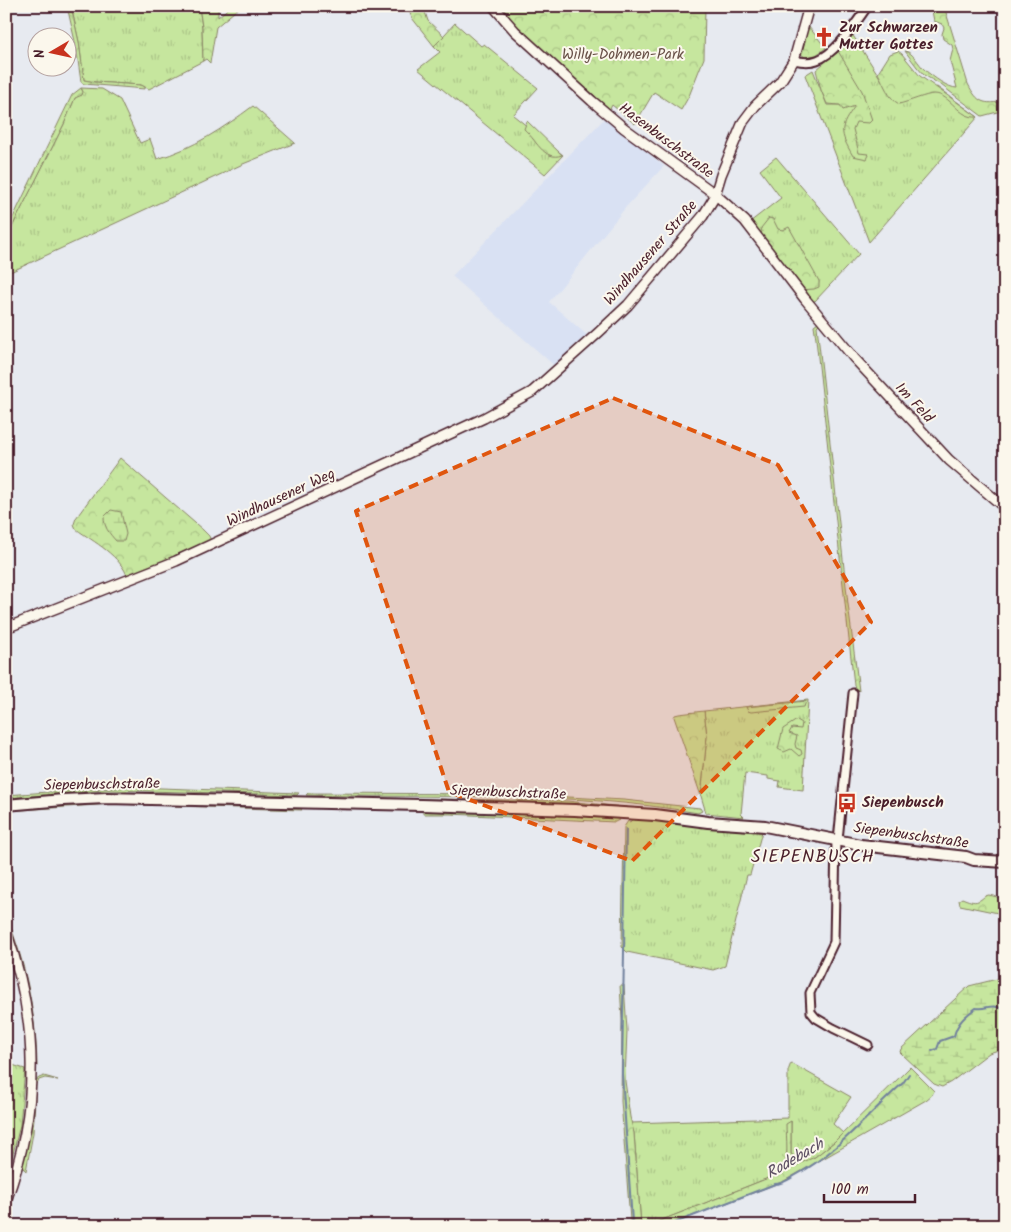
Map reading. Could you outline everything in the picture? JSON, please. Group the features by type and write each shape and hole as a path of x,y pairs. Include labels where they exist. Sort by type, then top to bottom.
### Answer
{"main road":[{"name":"Siepenbuschstraße","path":"6,805 62,800 122,798 575,810 655,815 708,822 765,826 877,847 966,857 974,860 1005,862"}],"street":[{"name":"Hasenbuschstraße","path":"493,6 518,35 592,102 632,134 715,194 745,221 812,308"},
{"name":"Windhausener Straße","path":"556,371 628,304 710,206 743,122 755,106 780,82 794,60 809,6"},
{"path":"794,60 804,62 822,58 834,48 868,6"},
{"name":"Im Feld","path":"812,308 854,358 909,418 950,460 1005,508"},
{"name":"Windhausener Weg","path":"6,628 154,571 236,534 484,418 532,392 556,371"},
{"path":"853,693 837,840 834,942 810,993 811,1012 816,1018 868,1045"},
{"path":"6,931 24,988 30,1024 32,1085 25,1136 17,1172 6,1201"}],"highlighted area":[{"path":"613,398 778,465 871,622 632,861 449,792 356,511"}],"shaded area":[{"path":"605,118 664,166 626,207 549,302 589,337 556,367 452,276"}],"green space":[{"path":"67,6 71,6 76,28 72,28"},
{"path":"71,6 199,6 203,61 149,89 141,85 84,80 78,28 76,28"},
{"path":"199,6 218,6 218,17 231,6 241,6 216,27 210,63 206,59 203,61"},
{"path":"407,6 423,6 428,21 444,36 434,46 412,18"},
{"name":"Willy-Dohmen-Park","path":"500,6 705,6 704,58 689,96 681,110 654,92 635,124 612,105 610,109 518,30"},
{"path":"931,6 944,6 968,84 975,95 982,101 991,103 1005,101 1005,110 982,116 941,85 924,75 905,51 911,54 936,79 957,88 950,61 952,45 943,39 944,28 942,24 934,21"},
{"path":"455,23 481,46 484,44 538,88 513,115 563,155 545,174 418,69 440,52 434,46"},
{"path":"808,26 826,48 816,55 805,57 801,54"},
{"path":"852,34 895,101 937,87 978,117 869,242 805,75 813,70 827,105 841,105 836,53"},
{"path":"78,38 84,80 141,85 145,89 84,84 81,82 78,60"},
{"path":"838,51 862,91 872,120 869,123 856,122 853,129 859,153 868,154 867,159 853,156 843,135 846,120 855,106 843,110 840,105 827,104 821,90 816,70"},
{"path":"898,51 920,76 978,117 971,117 965,114 940,95 931,94 899,104 895,101 878,73 890,54"},
{"path":"81,88 102,89 120,100 140,143 150,139 157,159 170,155 207,137 253,106 295,143 243,164 6,274 6,239 64,124 75,98 83,92"},
{"path":"81,88 82,95 75,98 64,124 6,239 6,232 72,95"},
{"path":"527,121 562,155 550,155 540,148 524,129"},
{"path":"776,157 859,254 815,301 812,301 750,222 781,198 760,170"},
{"path":"769,218 773,219 778,229 783,230 789,227 819,281 819,287 801,290 760,234 762,232 761,228"},
{"path":"818,322 820,323 817,326 859,691 854,685 814,325"},
{"path":"120,458 203,530 211,541 128,578 113,556 76,529 74,524 76,518"},
{"path":"111,510 121,512 126,534 124,541 116,541 106,527 104,517"},
{"path":"808,700 803,790 779,787 780,781 768,779 768,776 745,773 741,814 744,817 706,813 701,796 707,736 704,711"},
{"path":"806,701 804,707 751,712 746,707"},
{"path":"704,711 707,736 701,796 674,717 679,714"},
{"path":"797,720 802,723 801,729 792,728 789,733 797,736 796,748 801,750 802,754 799,756 791,749 784,752 778,749 783,729"},
{"path":"134,787 299,793 297,795 108,790 6,798 6,795"},
{"path":"308,793 513,794 624,800 700,808 702,811 698,813 601,801 552,798 306,795"},
{"path":"307,797 567,801 701,815 699,817 308,799"},
{"path":"102,801 299,807 302,810 112,804 6,811 6,808"},
{"path":"423,809 619,817 619,820 615,822 423,814"},
{"path":"633,818 763,828 750,875 747,875 725,966 713,970 627,952 622,947 624,827"},
{"path":"989,895 1005,899 1005,905 998,913 960,905 959,900 962,898 976,902"},
{"path":"6,915 29,989 35,1027 37,1066 34,1055 29,1000 6,922"},
{"path":"1005,977 1005,1048 989,1053 942,1087 934,1084 900,1052 969,986"},
{"path":"620,985 624,985 627,1030 625,1081 634,1133 641,1226 631,1226 630,1220 621,1101 622,1020"},
{"path":"6,1063 25,1069 20,1125 6,1182"},
{"path":"791,1063 851,1097 833,1124 844,1134 815,1157 796,1166 796,1160 791,1154 791,1121 785,1169 781,1173 647,1226 641,1226 634,1133 631,1123 788,1118 788,1071"},
{"path":"910,1067 934,1091 926,1100 784,1181 667,1226 647,1226 781,1173 787,1157 786,1124 791,1121 791,1154 794,1156 796,1165 815,1157 834,1142"},
{"path":"44,1076 58,1080 45,1078 39,1080 36,1084 33,1133 26,1171 22,1167 29,1133 35,1081"}],"waterway":[{"path":"626,829 622,1074 632,1222"},
{"name":"Rodebach","path":"932,1051 937,1049 940,1041 954,1036 962,1020 976,1008 992,1006 1005,1010"},
{"name":"Rodebach","path":"667,1226 783,1182 811,1166 852,1132 903,1083 909,1074"}],"place":[{"name":"Zur Schwarzen Mutter Gottes","path":"824,37"},
{"name":"Siepenbusch","path":"847,803"}],"district":[{"name":"SIEPENBUSCH","path":"813,857"}]}
